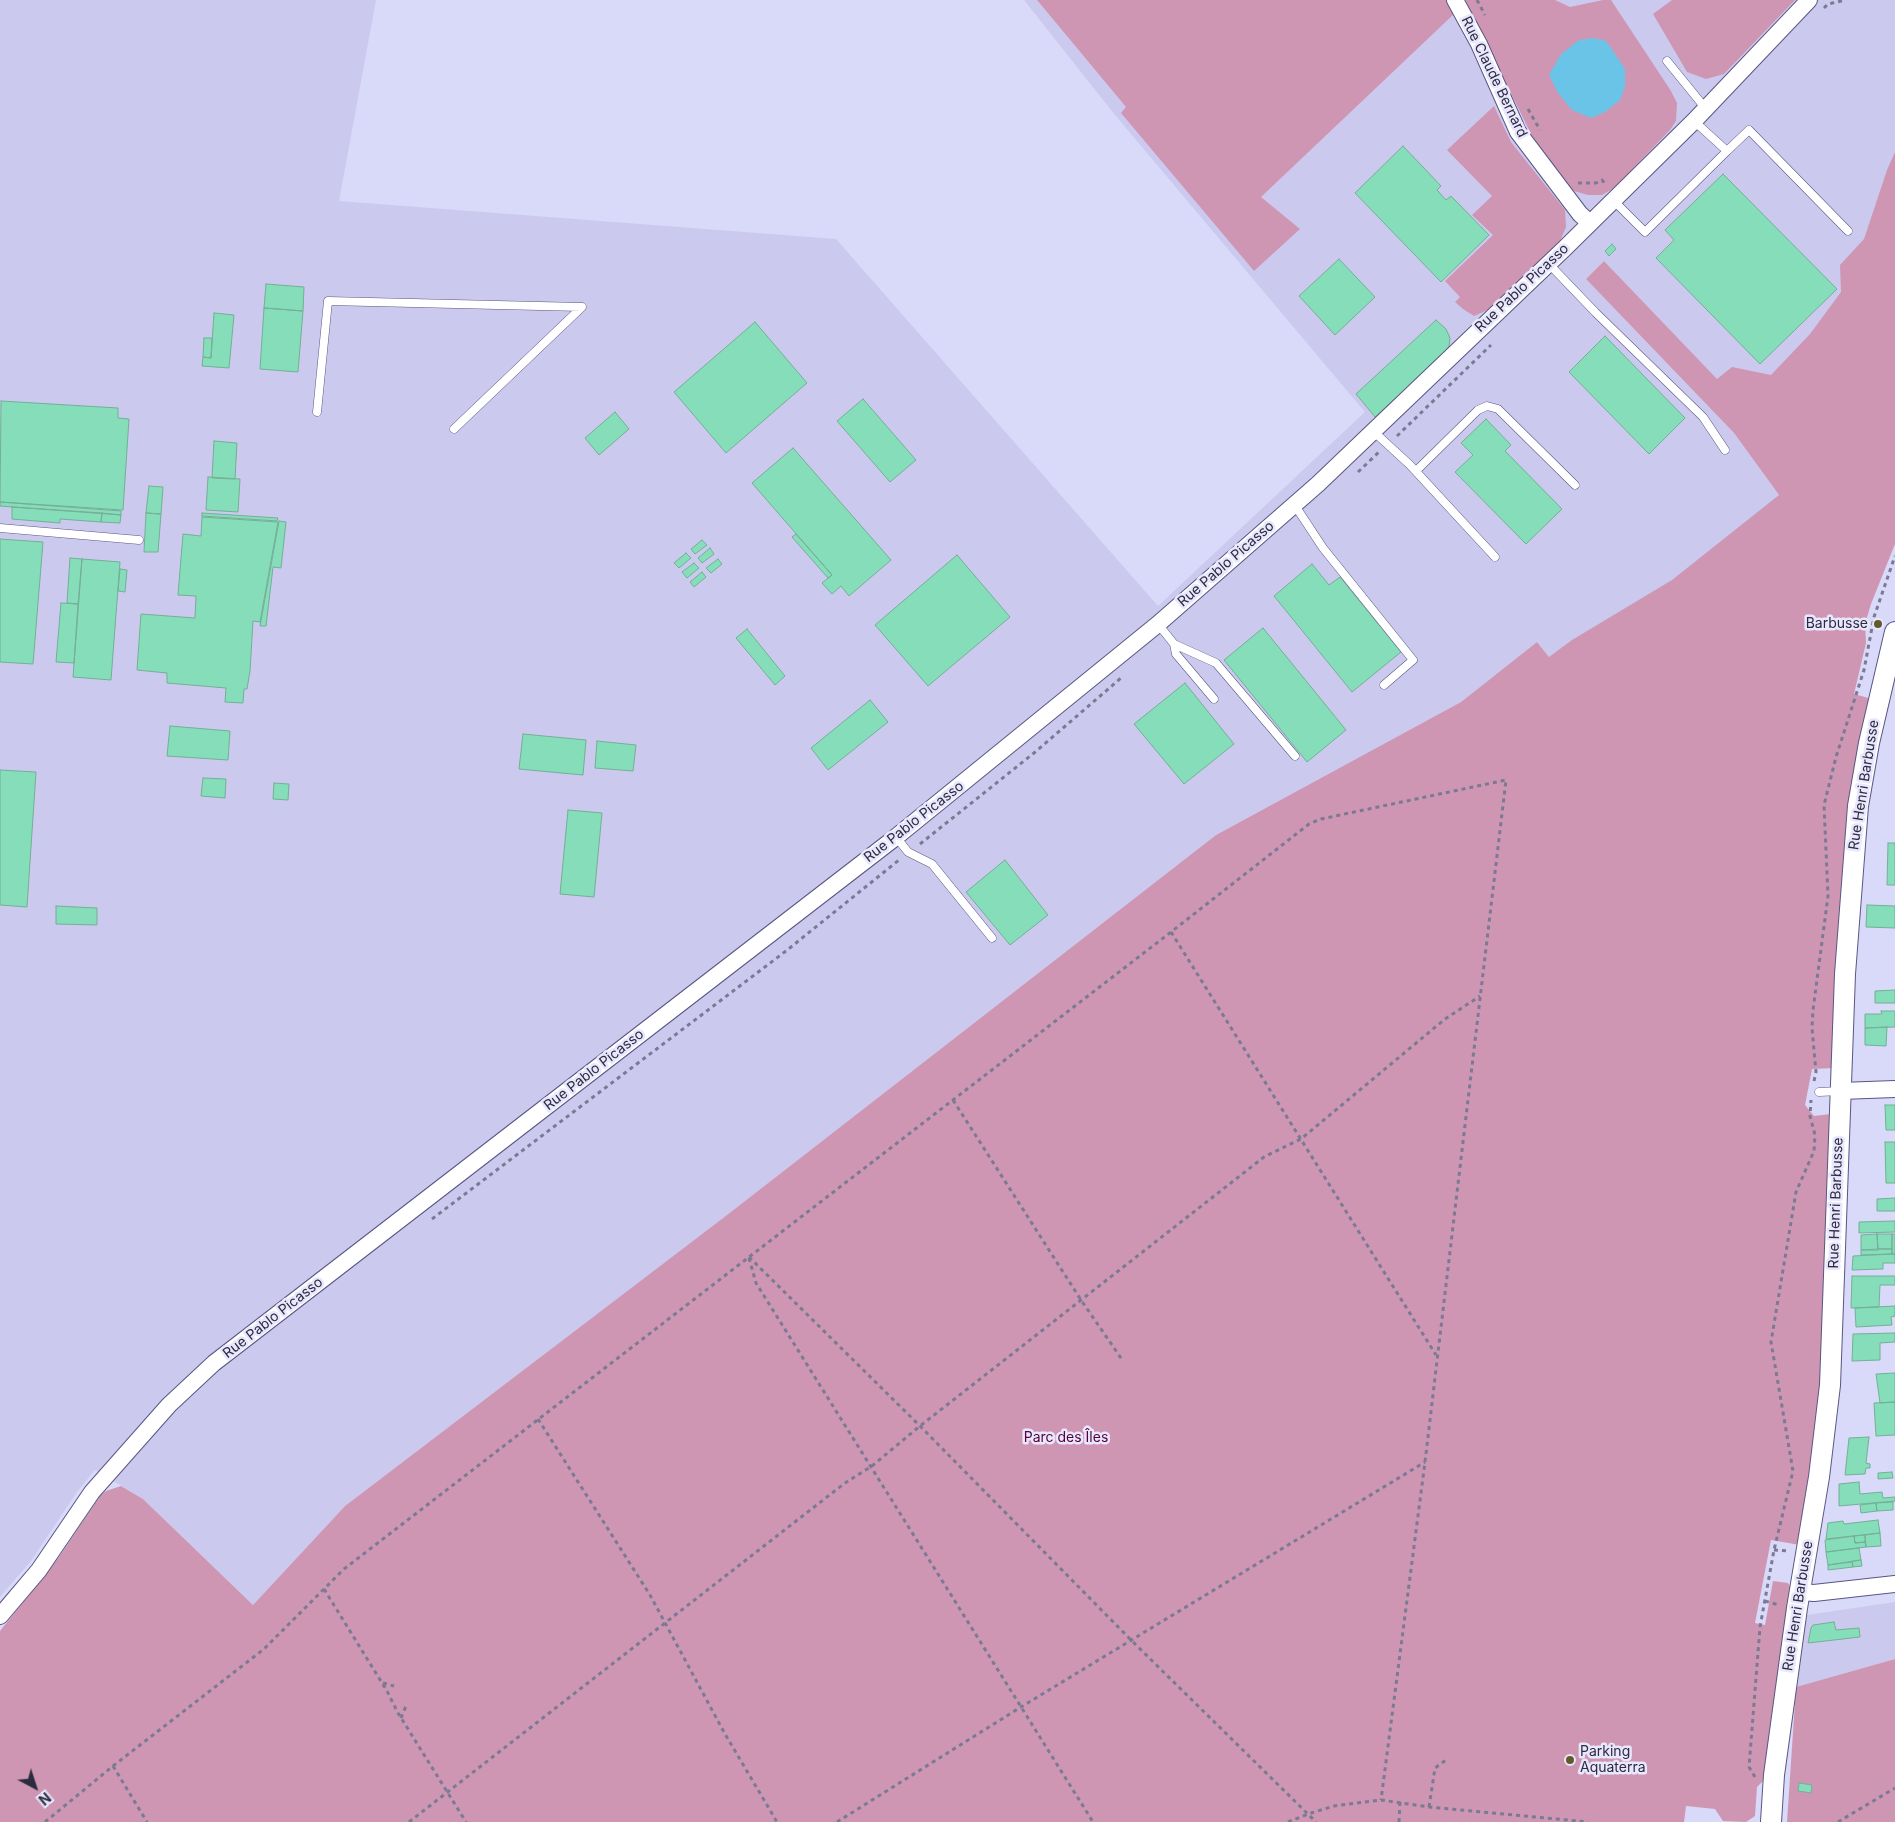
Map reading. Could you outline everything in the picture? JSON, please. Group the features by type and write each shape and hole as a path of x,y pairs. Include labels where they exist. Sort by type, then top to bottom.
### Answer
{"street":[{"name":"Rue Claude Bernard","path":"1455,0 1479,44 1518,132 1580,214 1590,223"},
{"name":"Rue Pablo Picasso","path":"0,1616 38,1570 92,1492 169,1405 214,1363 896,836 1158,624 1294,504 1373,431 1590,223 1706,109 1809,0"},
{"name":"Rue Henri Barbusse","path":"1771,1822 1774,1775 1800,1592 1819,1477 1830,1385 1846,965 1858,806 1869,743 1890,678 1895,632"},
{"path":"1840,1091 1895,1089"},
{"path":"1800,1592 1814,1593 1895,1584"}],"lane":[{"path":"1667,61 1706,109"},
{"path":"1694,121 1727,151"},
{"path":"1615,198 1645,232 1749,130 1848,231"},
{"path":"1548,263 1596,313 1703,417 1725,450"},
{"path":"317,412 328,301 582,307 454,429"},
{"path":"1416,471 1478,410 1487,406 1498,409 1574,485"},
{"path":"1373,431 1416,471 1496,556"},
{"path":"1294,504 1323,548 1414,660 1384,685"},
{"path":"0,528 139,540"},
{"path":"1158,624 1174,644 1216,663 1294,756"},
{"path":"1174,644 1176,654 1214,700"},
{"path":"896,836 908,852 932,864 992,938"},
{"path":"1816,1092 1840,1091"}],"path":[{"path":"1477,0 1485,16"},
{"path":"1525,103 1543,136"},
{"path":"1572,178 1577,183 1596,183 1602,180 1615,198"},
{"path":"1813,1085 1816,1072 1812,1028 1813,1010 1828,896 1824,805 1836,757 1864,670 1874,617 1895,556"},
{"path":"45,1822 113,1766 264,1649 344,1569 1309,824 1321,819 1506,780 1425,1462 1381,1800"},
{"path":"1171,932 1437,1356"},
{"path":"408,1822 838,1489 872,1466 920,1426 1264,1157 1301,1139 1446,1019 1481,995"},
{"path":"1749,1767 1760,1626 1774,1550 1793,1470 1771,1342 1796,1192 1814,1151 1815,1135 1810,1116 1816,1092"},
{"path":"953,1100 1081,1300 1124,1362"},
{"path":"749,1257 920,1426 1132,1641 1316,1822"},
{"path":"749,1257 756,1283 1093,1822"},
{"path":"538,1419 666,1623 724,1734 777,1822"},
{"path":"837,1822 1425,1462"},
{"path":"324,1588 466,1822"},
{"path":"382,1683 394,1686"},
{"path":"402,1718 406,1706"},
{"path":"1430,1807 1435,1768 1446,1760"},
{"path":"113,1766 147,1822"},
{"path":"1838,1822 1895,1788"},
{"path":"1288,1822 1308,1814 1355,1802 1381,1800 1430,1807 1588,1822"},
{"path":"1399,1822 1400,1802"}],"shaded area":[{"path":"0,0 376,0 339,201 836,239 1158,606 1365,412 1115,115 1024,0 1895,0 1895,241 1760,425 1604,261 1586,279 1734,433 1779,495 1576,690 1537,642 1461,702 1216,835 727,1215 345,1506 253,1605 143,1499 95,1470 77,1492 31,1561 0,1597"},
{"path":"1593,38 1606,41 1625,69 1625,86 1620,100 1605,112 1591,118 1572,110 1558,93 1549,75 1561,54 1579,40"},
{"path":"1895,1602 1895,1659 1796,1687 1807,1615"}],"green space":[{"path":"1037,0 1446,0 1454,14 1261,197 1300,229 1254,271 1121,113 1126,107"},
{"path":"1465,0 1555,0 1570,7 1611,0 1671,91 1677,103 1676,121 1670,130 1614,188 1602,195 1588,195 1574,191 1549,162 1532,136"},
{"path":"1672,0 1795,0 1724,74 1706,79 1687,72 1653,14"},
{"path":"1494,106 1511,142 1565,210 1566,227 1560,241 1490,309 1474,316 1455,302 1460,297 1445,281 1493,235 1472,215 1492,196 1447,150"},
{"name":"Parc des Îles","path":"1895,152 1895,544 1865,624 1866,643 1854,694 1872,699 1835,1068 1812,1069 1805,1105 1814,1116 1831,1114 1821,1394 1800,1545 1771,1540 1755,1623 1765,1625 1773,1581 1788,1583 1792,1590 1765,1779 1757,1787 1755,1816 1746,1822 1723,1821 1715,1809 1686,1806 1684,1822 0,1822 0,1631 59,1557 100,1496 106,1491 121,1486 143,1499 253,1605 345,1506 727,1215 1216,835 1461,702 1537,642 1549,657 1572,640 1672,580 1779,495 1734,433 1586,279 1604,261 1717,379 1732,367 1771,375 1810,334 1841,292 1840,265 1864,239"},
{"path":"1895,1659 1895,1822 1787,1822 1796,1687"}],"building":[{"path":"1403,146 1441,186 1437,190 1446,200 1451,196 1489,235 1441,282 1355,193"},
{"path":"1723,174 1837,289 1760,364 1656,258 1674,240 1665,230"},
{"path":"1612,244 1616,249 1609,256 1605,251"},
{"path":"1339,259 1375,297 1335,335 1299,296"},
{"path":"266,284 304,287 303,311 264,308"},
{"path":"264,308 303,311 298,372 260,369"},
{"path":"214,313 234,315 229,368 202,366 203,357 211,358"},
{"path":"1436,320 1446,329 1450,338 1449,346 1443,355 1375,417 1356,394"},
{"path":"755,322 807,383 726,453 674,392"},
{"path":"1605,336 1685,418 1649,454 1569,372"},
{"path":"204,338 212,338 211,358 203,357"},
{"path":"863,399 916,460 890,482 837,421"},
{"path":"1,401 118,408 118,418 129,419 123,510 0,502"},
{"path":"615,412 629,429 599,455 585,438"},
{"path":"1486,419 1511,445 1505,451 1562,509 1526,544 1455,472 1473,455 1461,443"},
{"path":"214,441 237,443 235,479 212,478"},
{"path":"793,448 891,560 849,596 841,586 832,594 822,583 832,575 752,483"},
{"path":"208,477 240,479 238,512 206,510"},
{"path":"149,486 163,487 161,514 146,513"},
{"path":"0,502 121,511 121,515 0,506"},
{"path":"12,507 102,513 101,522 60,519 60,523 12,519"},
{"path":"102,513 121,515 120,523 101,522"},
{"path":"146,513 161,514 158,552 144,552"},
{"path":"202,513 278,518 277,521 202,516"},
{"path":"202,517 278,522 260,622 253,621 250,671 247,689 244,689 243,703 225,702 226,688 167,683 167,673 137,670 141,614 195,618 196,596 178,595 183,534 201,536"},
{"path":"279,521 286,522 281,568 273,567 266,626 260,626"},
{"path":"796,534 832,575 828,578 792,537"},
{"path":"0,539 43,542 33,664 0,662"},
{"path":"702,540 707,545 695,554 691,549"},
{"path":"710,548 714,554 702,563 698,558"},
{"path":"686,553 691,558 679,568 674,563"},
{"path":"957,555 1010,617 928,686 875,625"},
{"path":"70,558 82,559 78,604 67,603"},
{"path":"82,559 120,562 111,680 73,677"},
{"path":"718,559 722,564 711,573 706,568"},
{"path":"694,563 699,568 687,578 682,572"},
{"path":"1312,564 1329,585 1340,577 1401,652 1352,692 1274,596"},
{"path":"120,569 127,570 125,592 118,591"},
{"path":"702,572 706,577 694,587 690,582"},
{"path":"61,603 78,604 74,663 56,662"},
{"path":"1263,628 1346,730 1307,762 1224,660"},
{"path":"747,629 785,676 775,685 736,638"},
{"path":"1185,683 1234,744 1184,784 1134,724"},
{"path":"870,700 888,722 828,770 811,748"},
{"path":"170,726 230,731 228,760 167,756"},
{"path":"523,734 586,740 583,775 519,769"},
{"path":"597,741 636,745 633,771 595,768"},
{"path":"0,770 36,772 27,907 0,905"},
{"path":"203,778 226,779 225,798 201,796"},
{"path":"274,783 289,784 288,800 273,799"},
{"path":"568,810 602,813 594,897 560,894"},
{"path":"1888,843 1895,843 1895,885 1887,885"},
{"path":"1005,860 1048,915 1010,945 966,892"},
{"path":"1867,905 1895,906 1895,928 1866,927"},
{"path":"56,906 97,908 97,925 56,924"},
{"path":"1895,990 1895,1003 1875,1003 1875,991"},
{"path":"1881,1011 1895,1011 1895,1027 1865,1028 1865,1014 1882,1014"},
{"path":"1887,1027 1886,1046 1865,1045 1865,1028"},
{"path":"1885,1105 1895,1105 1895,1130 1886,1130"},
{"path":"1885,1142 1895,1142 1895,1183 1886,1183"},
{"path":"1895,1198 1895,1211 1877,1211 1877,1199"},
{"path":"1895,1221 1895,1232 1859,1233 1859,1222"},
{"path":"1877,1234 1878,1250 1861,1250 1861,1235"},
{"path":"1877,1234 1892,1234 1892,1249 1878,1249"},
{"path":"1892,1234 1895,1234 1895,1254 1892,1254"},
{"path":"1892,1249 1892,1254 1861,1255 1861,1250"},
{"path":"1895,1254 1895,1263 1883,1263 1883,1269 1852,1270 1853,1256"},
{"path":"1852,1276 1895,1276 1895,1285 1880,1285 1879,1307 1851,1308"},
{"path":"1895,1306 1895,1316 1891,1317 1892,1325 1856,1327 1855,1308"},
{"path":"1895,1333 1895,1342 1880,1343 1880,1360 1852,1361 1853,1334"},
{"path":"1895,1373 1895,1402 1880,1403 1876,1374"},
{"path":"1895,1402 1895,1435 1876,1436 1874,1403"},
{"path":"1869,1437 1866,1463 1870,1464 1870,1468 1866,1468 1865,1474 1845,1475 1849,1438"},
{"path":"1892,1472 1893,1478 1878,1479 1878,1473"},
{"path":"1859,1482 1860,1494 1882,1492 1883,1498 1895,1497 1895,1501 1839,1506 1839,1484"},
{"path":"1893,1502 1893,1510 1877,1511 1876,1503"},
{"path":"1876,1503 1877,1511 1861,1513 1860,1505"},
{"path":"1878,1520 1880,1533 1826,1539 1828,1523 1843,1521 1844,1524"},
{"path":"1880,1533 1881,1546 1866,1547 1865,1535"},
{"path":"1865,1535 1865,1542 1855,1543 1854,1536"},
{"path":"1854,1536 1855,1543 1865,1542 1866,1547 1826,1552 1825,1540"},
{"path":"1859,1548 1861,1560 1828,1565 1826,1552"},
{"path":"1861,1560 1862,1566 1853,1567 1852,1561"},
{"path":"1852,1562 1853,1567 1828,1570 1828,1565"},
{"path":"1834,1622 1836,1630 1859,1628 1860,1637 1808,1643 1813,1625"},
{"path":"1799,1783 1812,1785 1811,1793 1798,1791"}],"place":[{"name":"Barbusse","path":"1878,624"},
{"name":"Parking Aquaterra","path":"1570,1760"}]}
